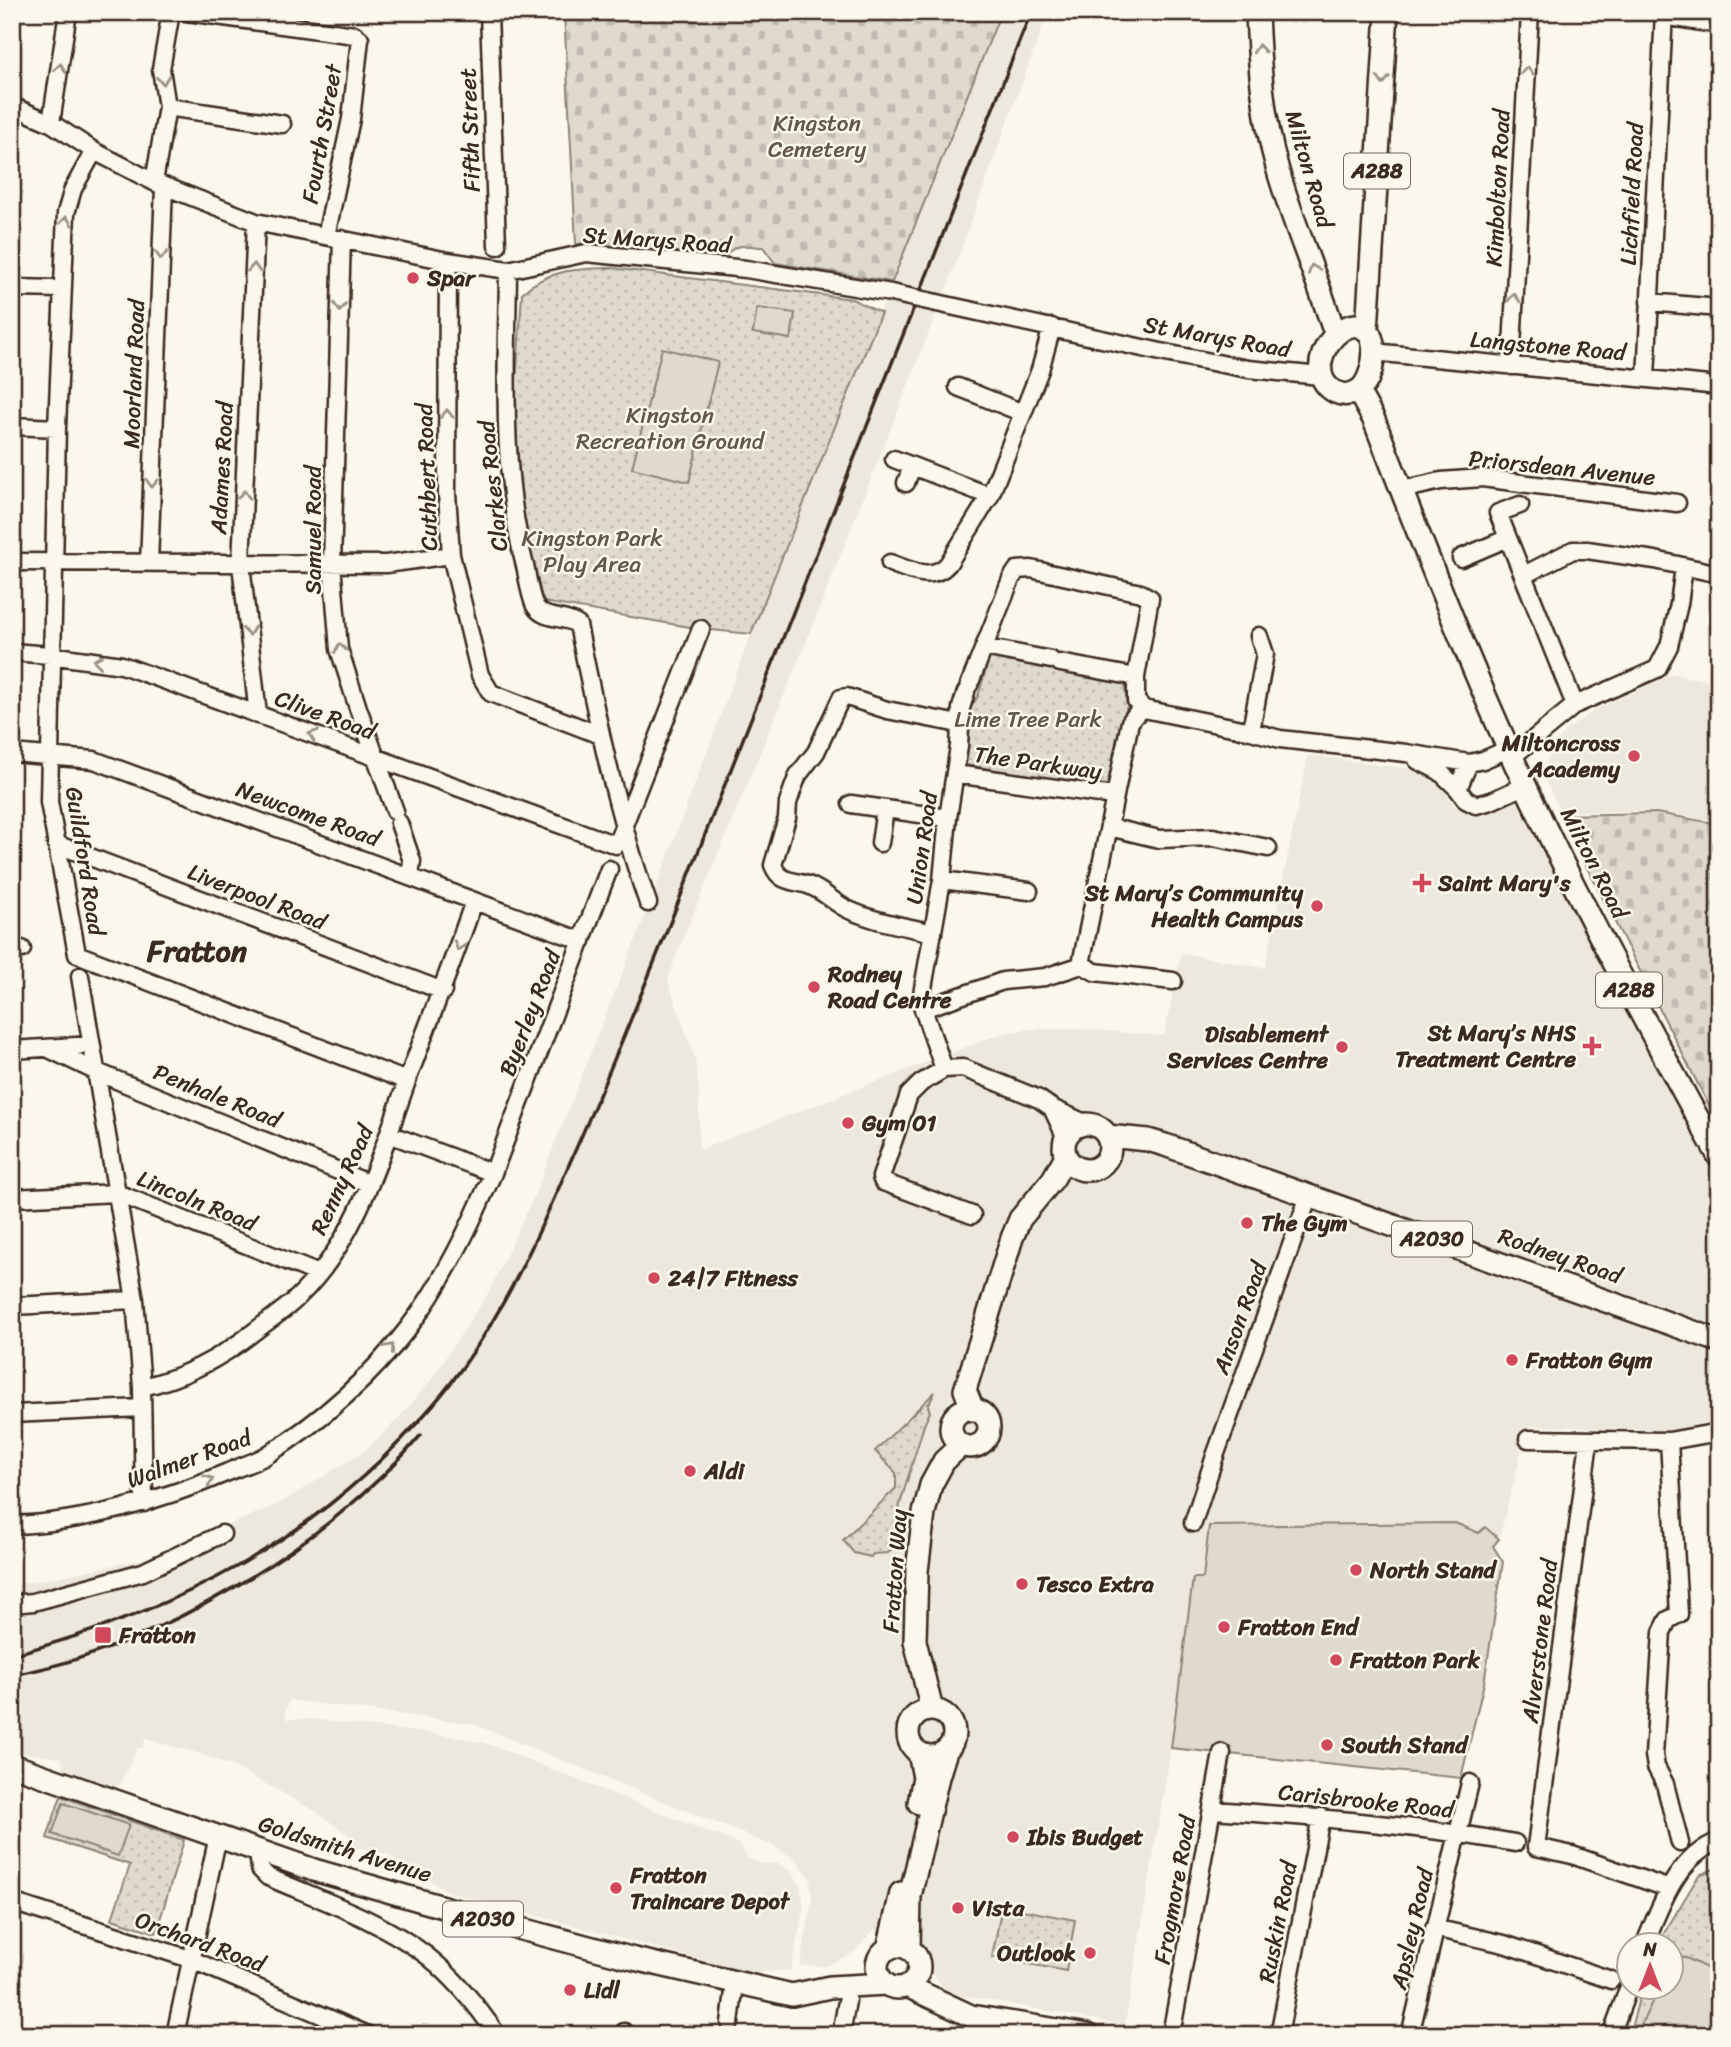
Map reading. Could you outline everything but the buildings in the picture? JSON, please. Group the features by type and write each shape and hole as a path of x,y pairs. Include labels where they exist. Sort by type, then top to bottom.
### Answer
{"main road":[{"name":"Milton Road","path":"1257,12 1265,103 1275,160 1332,326 1338,332"},
{"name":"A288","path":"1367,330 1387,12"},
{"path":"1356,325 1367,330 1372,340 1373,352 1367,382 1358,391 1345,394 1336,393 1327,387 1321,376 1324,354 1338,332 1347,326 1356,325"},
{"name":"Milton Road","path":"1358,391 1374,420 1510,753 1618,969 1719,1157"},
{"path":"1087,1124 1074,1128 1066,1147 1074,1166 1087,1170 1100,1166 1108,1146"},
{"name":"A2030","path":"1087,1124 1099,1127 1108,1146"},
{"name":"Rodney Road","path":"1108,1146 1148,1140 1718,1340"},
{"name":"Fratton Way","path":"899,1956 910,1896 946,1751 954,1738 952,1723 941,1712 932,1710 915,1641 917,1571 924,1513 931,1485 944,1461 961,1445 974,1447 988,1434 987,1421 979,1412 973,1410 965,1390 970,1371 1020,1219 1053,1179 1066,1147"},
{"name":"Fratton Way","path":"1035,1198 1087,1170"},
{"path":"932,1710 920,1712 909,1724 908,1738 913,1749 919,1754 933,1757 946,1751"},
{"path":"919,1754 924,1777 899,1956 878,1973 897,1985 971,2017 1088,2035"},
{"name":"Goldsmith Avenue","path":"12,1765 314,1870 526,1931 735,1983 792,1995 831,1987 897,1985"},
{"path":"897,1985 916,1978 899,1956"},
{"path":"899,1956 948,2007"},
{"name":"Goldsmith Avenue","path":"831,1987 899,1956"}],"street":[{"path":"51,123 68,12"},
{"name":"Moorland Road","path":"149,563 159,185 167,107 161,69 171,12"},
{"path":"187,12 271,17"},
{"name":"Fifth Street","path":"489,12 497,246"},
{"name":"Kimbolton Road","path":"1511,366 1530,12"},
{"path":"1664,14 1719,24"},
{"name":"Lichfield Road","path":"1646,378 1664,14"},
{"name":"Fourth Street","path":"271,17 355,35 360,39 334,237"},
{"name":"St Marys Road","path":"12,106 51,123 94,152 159,185 256,222 448,261 508,270 586,253 746,269 891,293 1235,366 1321,376"},
{"path":"167,107 282,124"},
{"name":"Guildford Road","path":"94,152 73,189 66,213 51,655 49,803 77,954 407,1081"},
{"name":"Adames Road","path":"256,222 241,564 258,715"},
{"name":"Samuel Road","path":"334,237 332,564 339,649 412,861 410,876"},
{"name":"Cuthbert Road","path":"448,261 447,493 451,555 480,675 491,693 600,735"},
{"name":"Clarkes Road","path":"508,270 508,442 513,511 535,605 543,614 573,621 578,625 600,735 623,829 648,903"},
{"path":"12,288 62,289"},
{"path":"1649,302 1719,308"},
{"path":"890,563 915,573 930,574 943,569 990,496 1040,370 1052,327"},
{"name":"Langstone Road","path":"1373,352 1719,386"},
{"path":"958,387 1023,413"},
{"path":"12,426 57,428"},
{"path":"894,459 990,496"},
{"path":"906,483 912,466"},
{"name":"Priorsdean Avenue","path":"1401,490 1441,481 1482,478 1677,503"},
{"path":"1520,505 1498,513 1575,705"},
{"path":"1461,558 1508,538"},
{"path":"1524,575 1573,551 1587,550 1655,560 1719,574"},
{"path":"12,562 386,564 451,555"},
{"path":"1079,966 1130,722 1136,714 1144,709 1279,739 1406,753 1469,764 1510,753 1575,705 1657,669 1669,646 1684,567"},
{"name":"Union Road","path":"944,1069 923,1009 922,994 942,880 961,708 1011,579 1017,570 1031,569 1141,593 1150,598 1136,677 1136,701 1144,709"},
{"path":"623,829 701,629"},
{"path":"1251,731 1265,654 1259,636"},
{"path":"984,647 1136,677"},
{"name":"Clive Road","path":"12,652 121,665 617,845 623,829"},
{"path":"933,933 877,921 846,909 810,885 779,877 773,865 796,781 816,752 841,698 848,697 887,710 959,724"},
{"name":"Newcome Road","path":"12,753 94,760 582,941"},
{"path":"1406,753 1439,771 1466,800 1476,805 1526,785"},
{"path":"1458,789 1469,764"},
{"name":"The Parkway","path":"955,774 1114,796"},
{"path":"851,804 948,818"},
{"path":"880,843 885,808"},
{"path":"1109,827 1159,839 1213,836 1268,848"},
{"name":"Liverpool Road","path":"56,844 443,991"},
{"name":"Byerley Road","path":"494,1173 609,869"},
{"path":"942,880 1029,891"},
{"name":"Renny Road","path":"142,1387 164,1382 200,1367 233,1348 297,1299 343,1238 370,1184 474,901"},
{"path":"923,1009 1003,981 1045,978 1079,966 1095,972 1172,981"},
{"path":"80,976 135,1300 142,1387 144,1503"},
{"name":"Penhale Road","path":"12,1050 92,1045"},
{"name":"Penhale Road","path":"47,1048 97,1072 370,1184"},
{"path":"972,1215 883,1182 881,1177 909,1095 921,1083 944,1069 963,1068 1039,1098 1052,1108 1087,1124"},
{"path":"1052,1108 1066,1147"},
{"path":"389,1134 494,1173"},
{"name":"Walmer Road","path":"12,1525 92,1514 144,1503 207,1481 266,1456 351,1393 409,1326 447,1266 494,1173"},
{"name":"Lincoln Road","path":"12,1198 117,1193 319,1273"},
{"name":"Anson Road","path":"1193,1523 1309,1196"},
{"path":"12,1306 135,1300"},
{"path":"12,1414 141,1408"},
{"path":"1528,1439 1668,1441 1719,1432"},
{"name":"Alverstone Road","path":"1589,1441 1535,1847 1573,1855 1667,1888"},
{"path":"1668,1441 1679,1614 1668,1620 1662,1632 1654,1755 1656,1767 1665,1784 1680,1843"},
{"path":"12,1604 143,1572 222,1534"},
{"name":"Frogmore Road","path":"1171,2035 1222,1753"},
{"name":"Apsley Road","path":"1410,2035 1470,1783"},
{"name":"Carisbrooke Road","path":"1213,1810 1321,1817 1458,1833 1515,1843"},
{"name":"Ruskin Road","path":"1279,2035 1321,1817"},
{"path":"175,2035 218,1836"},
{"path":"1649,1932 1667,1888 1689,1862 1719,1841"},
{"path":"258,1851 260,1869 268,1877 387,1931 427,1956 474,2001 496,2035"},
{"path":"306,1894 314,1870"},
{"name":"Orchard Road","path":"12,1902 190,1959 368,2035"},
{"path":"1434,1928 1504,1944 1611,1980"},
{"path":"730,2030 735,1983"},
{"path":"841,2035 847,2001"},
{"path":"1611,2035 1623,2002"}],"shaded area":[{"path":"1001,12 1048,12 948,284 668,981 695,1059 699,1091 699,1150 1000,1034 1031,1029 1082,1029 1164,1036 1181,953 1265,968 1308,755 1426,771 1440,782 1455,806 1480,812 1521,799 1719,1189 1719,1420 1672,1430 1528,1426 1499,1539 1486,1527 1479,1533 1455,1523 1209,1526 1203,1578 1193,1578 1171,1748 1125,2025 959,1995 944,1989 931,1971 916,1937 874,1930 854,1952 827,1966 800,1966 812,1901 810,1878 797,1860 773,1846 473,1724 290,1700 285,1712 286,1719 311,1719 451,1736 485,1743 737,1843 749,1859 763,1864 777,1863 790,1871 800,1884 804,1905 791,1970 750,1973 449,1892 387,1854 349,1845 351,1837 315,1811 233,1766 191,1751 145,1739 143,1748 138,1748 116,1791 64,1772 61,1758 12,1752 12,1583 32,1582 143,1559 277,1505 366,1450 398,1419 428,1384 489,1292 534,1196 653,896 751,634"},
{"name":"Miltoncross Academy","path":"1672,674 1719,683 1719,822 1656,811 1560,812 1546,781 1546,765 1553,747 1567,729 1597,709"}],"green space":[{"name":"Kingston Cemetery","path":"564,12 1001,12 892,282 775,263 763,247 737,247 725,257 576,244"},
{"name":"Kingston Recreation Ground","path":"612,268 852,299 881,313 751,634 701,629 543,602 520,507 514,387 522,293 553,275 575,270"},
{"path":"757,308 795,313 791,339 753,333"},
{"path":"662,348 718,362 689,482 632,468"},
{"name":"Lime Tree Park","path":"990,656 1125,684 1127,706 1114,751 1109,788 965,765 969,710 978,696"},
{"path":"1657,813 1719,824 1719,1125 1560,815"},
{"path":"935,1392 928,1406 930,1412 900,1504 894,1547 888,1553 873,1554 871,1557 854,1553 843,1540 896,1488 896,1473 875,1451"},
{"name":"Fratton Park","path":"1455,1523 1479,1533 1485,1527 1499,1539 1493,1546 1503,1562 1484,1683 1461,1778 1171,1748 1193,1578 1203,1578 1209,1526"},
{"path":"61,1796 184,1840 156,1933 112,1919 130,1865 47,1838"},
{"path":"63,1803 129,1825 118,1856 52,1834"},
{"path":"1719,1867 1719,2035 1629,2035 1638,2002 1686,2002 1686,1932 1665,1932 1699,1875"},
{"path":"1002,1906 1075,1920 1066,1971 992,1957"},
{"path":"1686,1958 1719,1974 1719,2035 1636,2035 1652,2002 1686,2002"}],"railway":[{"path":"12,1655 74,1637 189,1592 242,1564 293,1531 342,1495 388,1453 455,1378 494,1319 542,1225 635,1011 1031,12"},
{"path":"12,1675 66,1662 122,1643 235,1587 288,1553 338,1515 383,1476 421,1435"}],"place":[{"name":"Spar","path":"413,278"},
{"name":"Miltoncross Academy","path":"1634,756"},
{"name":"Saint Mary's","path":"1422,883"},
{"name":"St Mary’s Community Health Campus","path":"1317,906"},
{"name":"Rodney Road Centre","path":"814,987"},
{"name":"St Mary’s NHS Treatment Centre","path":"1592,1046"},
{"name":"Disablement Services Centre","path":"1342,1047"},
{"name":"Gym 01","path":"848,1123"},
{"name":"The Gym","path":"1247,1223"},
{"name":"24|7 Fitness","path":"654,1278"},
{"name":"Fratton Gym","path":"1512,1360"},
{"name":"Aldi","path":"690,1471"},
{"name":"North Stand","path":"1356,1570"},
{"name":"Tesco Extra","path":"1022,1584"},
{"name":"Fratton End","path":"1224,1627"},
{"name":"Fratton","path":"103,1635"},
{"name":"Fratton Park","path":"1336,1660"},
{"name":"South Stand","path":"1327,1745"},
{"name":"Ibis Budget","path":"1013,1837"},
{"name":"Fratton Traincare Depot","path":"616,1888"},
{"name":"Vista","path":"958,1908"},
{"name":"Outlook","path":"1090,1953"},
{"name":"Lidl","path":"570,1990"}],"district":[{"name":"Fratton","path":"197,951"}],"park label":[{"name":"Kingston Park Play Area","path":"592,551"}]}
